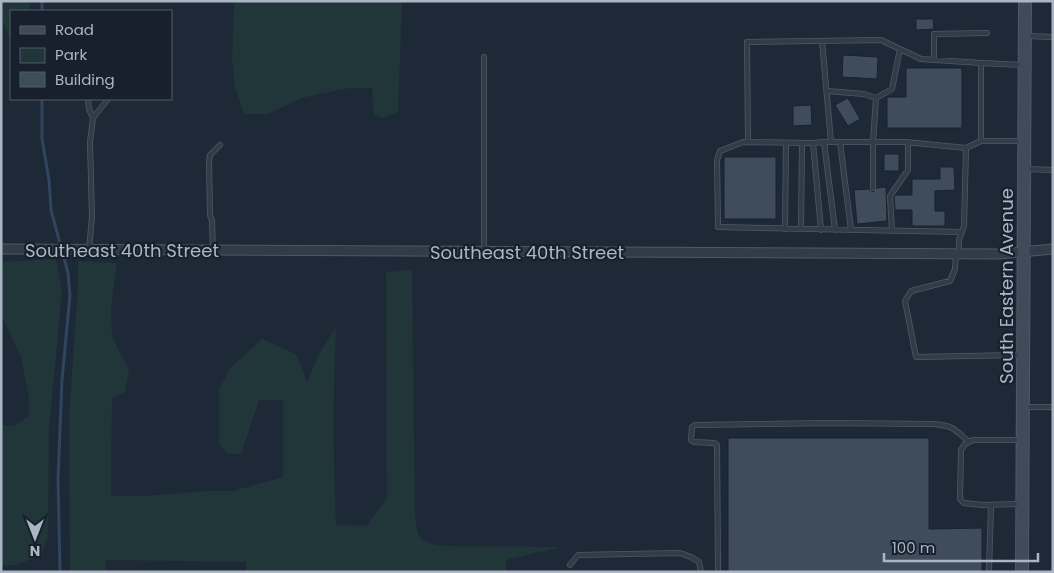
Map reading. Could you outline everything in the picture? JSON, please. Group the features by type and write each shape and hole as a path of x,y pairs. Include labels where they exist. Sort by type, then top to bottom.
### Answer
{"main road":[{"name":"South Eastern Avenue","path":"1022,572 1025,1"}],"street":[{"name":"Southeast 40th Street","path":"1,249 957,254 999,254 1053,249"}],"lane":[{"path":"934,60 934,34 987,34"},
{"path":"1025,36 1053,37"},
{"path":"748,142 747,42 882,40 920,59 1024,65"},
{"path":"822,41 831,142"},
{"path":"827,91 864,94 876,98 892,89 900,49"},
{"path":"484,57 484,252"},
{"path":"981,62 981,141"},
{"path":"873,188 873,142 876,98"},
{"path":"88,100 93,118 90,142 92,216 89,250"},
{"path":"93,118 107,100"},
{"path":"962,232 718,227 718,160 720,151 743,142 908,142 966,148 981,141 1024,141"},
{"path":"824,142 835,230"},
{"path":"840,142 851,230"},
{"path":"892,231 890,196 908,170 908,142"},
{"path":"785,229 786,143"},
{"path":"800,229 802,143"},
{"path":"813,143 821,230"},
{"path":"214,251 210,215 209,162 210,155 220,145"},
{"path":"966,148 964,226 959,240 955,269 950,281 911,291 905,301 916,357 1023,355"},
{"path":"1024,170 1053,170"},
{"path":"1023,407 1053,407"},
{"path":"718,572 717,445 691,440 692,427 695,425 933,424 948,425 956,428 969,442"},
{"path":"1022,504 991,505 964,503 960,499 961,450 969,442 1023,440"},
{"path":"989,572 991,505"},
{"path":"570,564 578,555 680,553 699,562 701,572"}],"green space":[{"path":"1,1 30,1 30,10 10,10 10,38 1,17"},
{"path":"234,1 402,1 398,112 382,118 374,115 372,88 350,88 302,98 268,114 244,114 235,88 232,58"},
{"path":"56,259 62,291 49,429 48,536 41,555 16,565 1,565 1,425 15,426 29,416 29,399 21,357 1,315 1,262"},
{"path":"78,261 117,263 111,307 112,337 129,370 125,392 112,398 111,496 233,491 283,477 283,400 259,400 241,454 228,454 219,444 219,390 230,368 262,339 296,354 307,382 320,352 336,327 334,476 336,525 366,526 387,498 386,272 412,270 415,516 419,535 425,541 443,546 561,547 506,560 506,571 543,572 246,572 246,562 106,560 105,572 70,572 69,417"}],"building":[{"path":"916,19 933,19 934,29 916,30"},
{"path":"843,55 878,57 877,79 842,77"},
{"path":"906,68 962,68 962,128 887,128 887,97 906,97"},
{"path":"848,98 860,119 848,126 835,105"},
{"path":"811,105 812,125 793,126 793,106"},
{"path":"884,154 899,154 899,171 884,171"},
{"path":"724,157 776,157 776,219 724,219"},
{"path":"940,167 954,167 955,190 935,191 935,211 945,211 945,226 912,226 912,210 895,210 894,197 895,195 912,195 912,179 940,179"},
{"path":"886,187 887,221 857,224 854,190 869,189 873,192 877,188"},
{"path":"728,438 929,438 929,529 982,528 982,572 728,572"}],"waterway":[{"path":"42,1 42,10"},
{"path":"42,100 42,139 49,180 51,210 68,273 70,295 62,380 58,479 60,572"}]}
